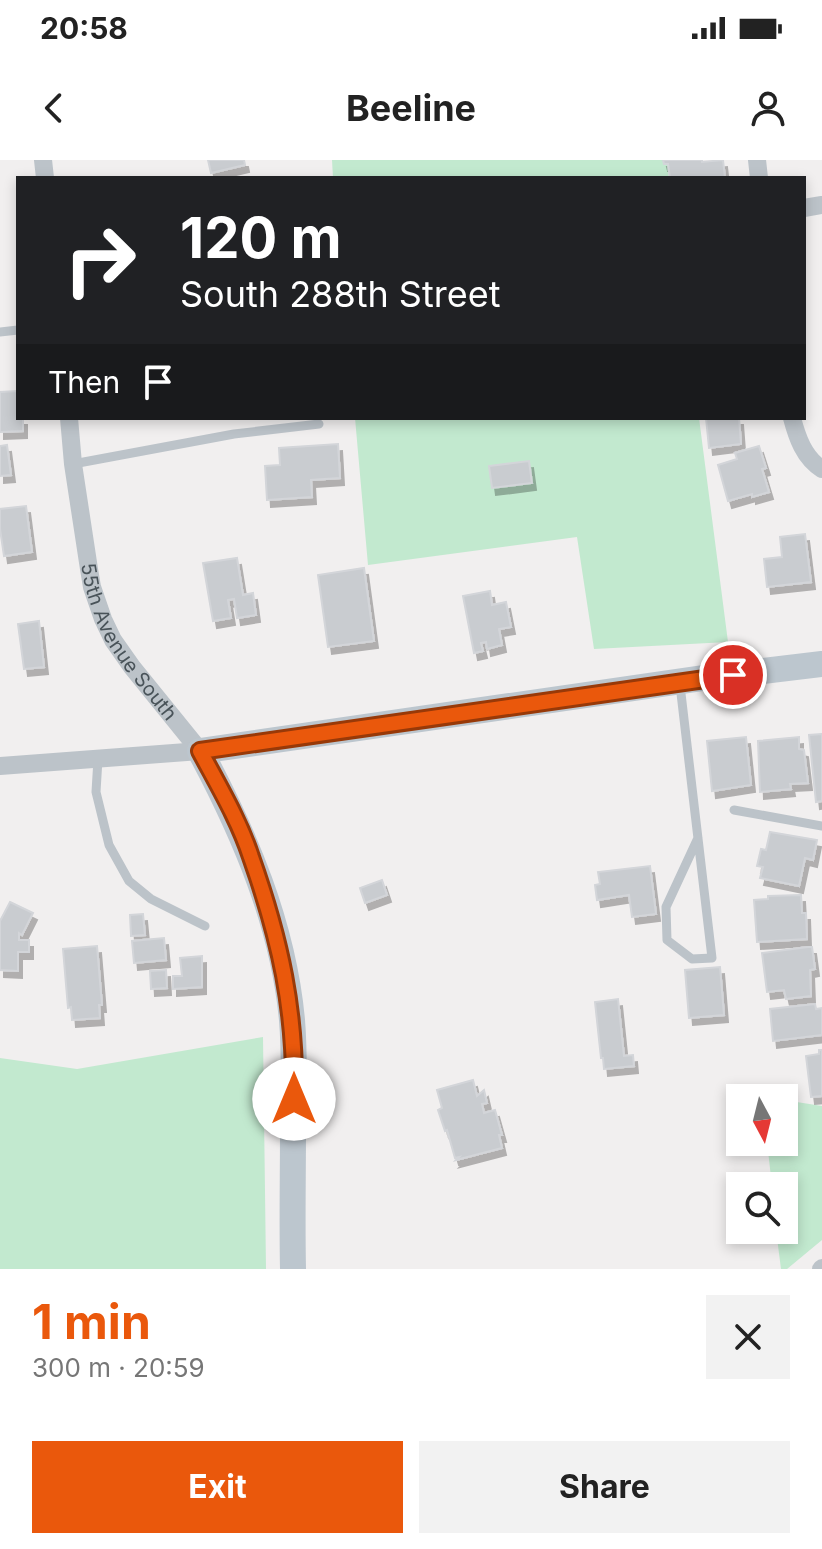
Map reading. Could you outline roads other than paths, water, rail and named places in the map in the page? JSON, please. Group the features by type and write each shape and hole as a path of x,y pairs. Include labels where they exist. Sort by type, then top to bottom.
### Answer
{"street":[{"name":"55th Avenue South","path":"69,420 92,587 108,631 132,667 200,751 251,856 272,919 284,966 294,1047 293,1269"},
{"path":"793,420 803,448 819,467"},
{"path":"0,766 200,751 822,664"}],"lane":[{"path":"73,464 234,434 319,424"},
{"path":"680,682 712,958 692,959 667,940 666,907 698,838"},
{"path":"98,759 96,792 109,845 129,881 151,899 205,926"},
{"path":"734,810 822,826"}]}
